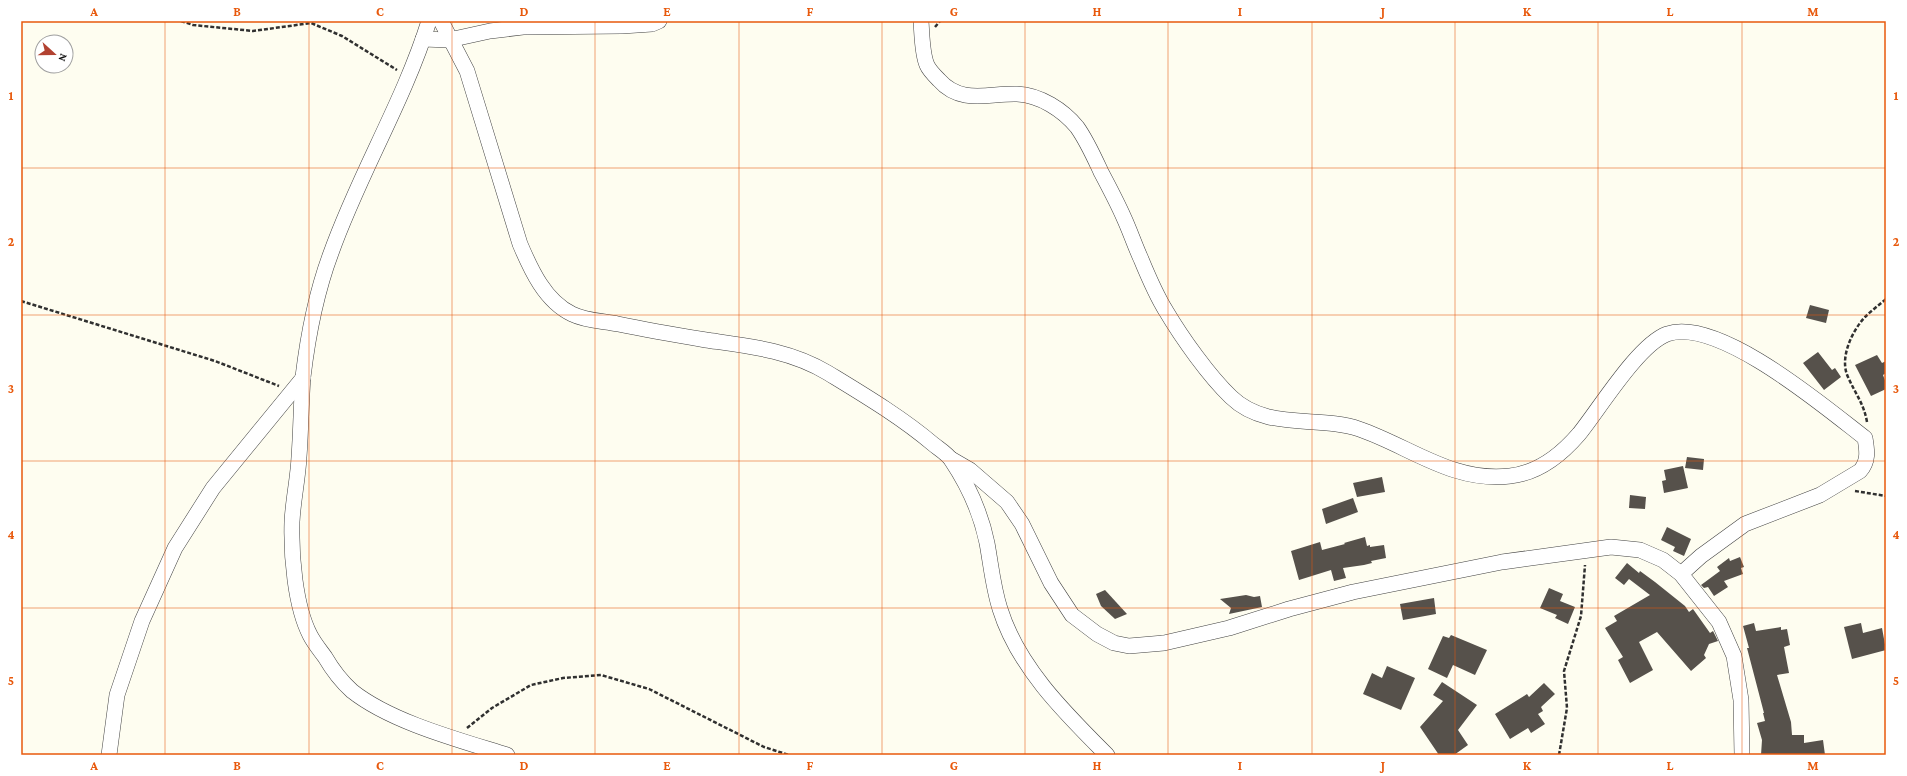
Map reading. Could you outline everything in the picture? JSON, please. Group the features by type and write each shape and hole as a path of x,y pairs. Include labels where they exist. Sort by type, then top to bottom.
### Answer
{"street":[{"path":"428,21 423,39 407,77 348,208 331,252 316,298 303,378 299,456 292,524 294,562 300,604 310,635 330,666 351,690 374,706 417,725 454,739 507,755"},
{"path":"441,21 449,40 467,72 520,244 530,269 540,286 562,307 572,314 589,320 658,333 747,344 774,351 815,365 911,425 951,459 970,470 1007,502 1022,524 1051,583 1072,615 1097,634 1114,643 1129,646 1164,643 1222,629 1353,592 1502,562 1610,547 1640,550 1663,560 1681,574 1719,622 1734,656 1742,700 1742,755"},
{"path":"423,39 449,40 490,30 523,27 622,26 652,24 659,21"},
{"path":"921,21 927,67 943,84 957,92 969,96 986,97 1018,94 1035,98 1056,107 1076,126 1090,149 1124,218 1140,258 1164,309 1221,386 1234,400 1252,411 1278,420 1345,425 1382,438 1438,465 1463,473 1510,476 1529,471 1551,461 1571,443 1590,421 1633,362 1653,344 1668,334 1690,332 1709,335 1766,364 1866,438 1867,460 1866,465 1860,471 1820,494 1745,524 1701,556 1681,574"},
{"path":"109,755 117,695 142,621 175,548 213,488 303,378"},
{"path":"951,459 980,515 1000,610 1010,636 1023,658 1066,714 1107,755"}],"path":[{"path":"181,21 193,25 253,31 311,23 342,36 407,77"},
{"path":"1866,438 1867,423 1865,410 1847,375 1845,357 1851,339 1864,317 1886,299"},
{"path":"21,300 215,361 293,391"},
{"path":"1559,755 1567,708 1564,671 1581,616 1586,550"},
{"path":"454,739 492,708 531,686 564,678 601,675 649,689 764,747 789,755"}],"building":[{"path":"1810,305 1829,310 1826,323 1806,318"},
{"path":"1818,352 1832,370 1835,368 1841,377 1824,390 1803,363"},
{"path":"1877,355 1882,363 1886,361 1886,373 1883,375 1886,383 1886,389 1871,396 1855,365"},
{"path":"1687,457 1704,459 1703,470 1685,468"},
{"path":"1683,466 1688,488 1664,493 1662,481 1666,480 1664,470"},
{"path":"1382,477 1385,492 1357,497 1353,483"},
{"path":"1630,495 1646,497 1645,509 1629,508"},
{"path":"1353,498 1358,512 1326,524 1322,509"},
{"path":"1667,527 1691,539 1684,556 1673,551 1675,547 1661,540"},
{"path":"1365,537 1367,546 1384,545 1386,558 1371,561 1372,563 1364,565 1343,568 1346,578 1334,581 1331,570 1299,580 1291,551 1320,542 1322,550"},
{"path":"1740,557 1744,567 1741,568 1743,574 1724,581 1728,587 1714,596 1708,587 1704,588 1701,585 1720,571 1717,567 1729,558 1730,561"},
{"path":"1627,563 1639,573 1640,571 1655,582 1685,606 1689,612 1693,609 1710,633 1713,631 1718,641 1709,644 1704,655 1706,658 1691,671 1657,632 1639,642 1653,670 1630,683 1618,660 1623,657 1605,628 1617,621 1614,616 1650,595 1629,579 1624,585 1615,578"},
{"path":"1549,588 1563,594 1560,601 1575,607 1568,624 1555,618 1557,615 1540,608"},
{"path":"1105,590 1127,614 1115,619 1101,606 1096,594"},
{"path":"1246,595 1254,597 1260,596 1262,607 1229,614 1231,608 1220,599"},
{"path":"1434,598 1436,614 1403,620 1400,604"},
{"path":"1754,623 1756,631 1781,627 1781,630 1787,629 1790,645 1784,647 1789,673 1777,675 1791,722 1792,735 1804,735 1804,743 1823,740 1825,755 1761,755 1762,740 1757,723 1765,721 1764,713 1747,648 1749,648 1743,626"},
{"path":"1861,623 1863,633 1882,628 1886,650 1852,659 1844,627"},
{"path":"1451,635 1487,650 1475,675 1453,665 1447,678 1428,669 1443,636 1449,638"},
{"path":"1387,666 1415,678 1401,710 1363,694 1372,673 1382,678"},
{"path":"1442,682 1477,705 1458,730 1468,745 1454,755 1439,755 1420,727 1443,701 1433,695"},
{"path":"1544,683 1555,694 1541,707 1543,711 1538,714 1545,724 1531,733 1528,728 1510,739 1495,714 1527,694 1529,697"}]}
